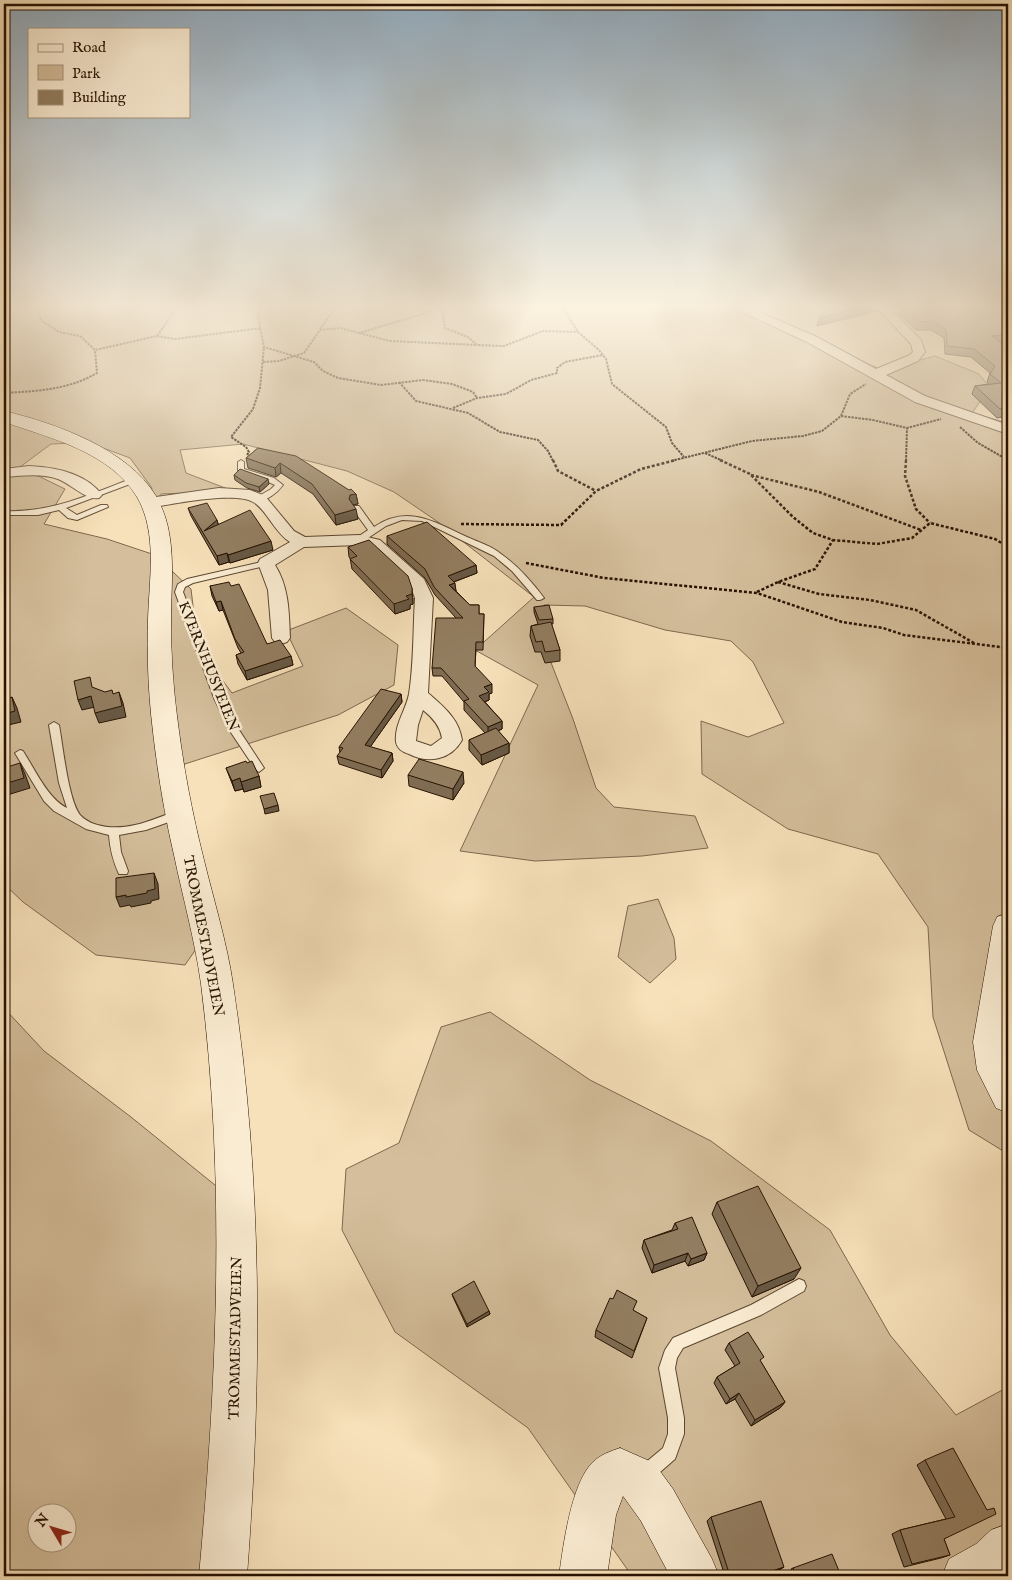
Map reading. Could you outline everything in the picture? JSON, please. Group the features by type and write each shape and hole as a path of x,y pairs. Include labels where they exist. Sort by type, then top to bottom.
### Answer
{"main road":[{"name":"TROMMESTADVEIEN","path":"4,416 91,450 120,468 134,481 149,503 159,528 162,547 160,665 168,746 180,814 216,980 228,1073 233,1144 237,1259 236,1351 231,1489 223,1576"},
{"path":"1008,926 990,1042 994,1070 1008,1096"},
{"path":"583,1576 598,1501 605,1482 612,1474 620,1470 638,1479 657,1505 695,1576"}],"street":[{"path":"889,382 920,399 966,417 1008,430"},
{"path":"4,473 21,470 63,474 94,495"},
{"path":"149,503 219,493 239,493 260,499 288,534 301,542 317,543 365,535 418,583 424,598 418,695"},
{"name":"KVERNHUSVEIEN","path":"266,563 301,542"},
{"path":"266,563 273,573 279,592 281,638"}],"lane":[{"path":"241,462 240,470 271,480 279,485 274,491 260,499"},
{"path":"4,513 36,514 61,508 134,481"},
{"path":"61,508 77,518 104,507"},
{"path":"356,508 365,535 383,524 402,518 414,518 431,523 497,554 515,570 540,598"},
{"name":"KVERNHUSVEIEN","path":"259,768 235,731 219,698 179,592 181,586 190,581 266,563"},
{"path":"54,725 69,800 76,817"},
{"path":"20,753 48,798 58,808 99,830 114,833 180,814"},
{"path":"114,833 116,852 123,871"},
{"path":"638,1479 669,1453 674,1445 676,1418 667,1368 670,1355 678,1343 756,1310 799,1286"}],"path":[{"path":"4,393 44,390 80,382"},
{"path":"249,452 245,445 231,437 253,409 261,382"},
{"path":"357,382 381,385 402,382"},
{"path":"399,382 416,401 468,413 500,432 538,440 548,451 558,471 596,491"},
{"path":"436,382 452,384 473,392 477,398"},
{"path":"451,408 477,398 506,394 528,382"},
{"path":"611,382 666,427 672,443 684,457"},
{"path":"431,523 474,526 561,525 596,491 641,469 752,441 813,434 822,431 841,416 850,394 872,382"},
{"path":"841,416 873,420 907,428 950,418 966,417"},
{"path":"950,418 978,443 1008,460"},
{"path":"907,428 905,476 916,509 930,523 995,539 1008,547"},
{"path":"704,453 750,474 840,499 886,520 922,530"},
{"path":"750,474 793,517 813,532 833,540 877,544 912,538 930,523"},
{"path":"757,592 778,582 815,569 833,540"},
{"path":"497,554 504,553 528,564 604,578 757,592 842,622 883,628 904,635 1008,648"},
{"path":"778,582 819,594 870,600 916,610 977,645"}],"green space":[{"path":"4,382 985,382 990,388 972,413 1008,423 1008,1154 969,1130 933,1017 928,927 878,854 788,829 702,774 701,721 748,737 784,723 753,662 731,641 665,630 585,606 544,605 550,660 573,719 596,788 614,807 695,816 708,848 642,856 535,861 460,851 538,685 475,650 534,597 438,522 394,492 347,471 243,444 180,450 186,473 233,491 161,494 146,514 152,488 130,458 95,445 77,443 51,444 20,467 65,489 44,524 107,539 155,555 191,589 196,631 209,662 232,693 303,666 286,631 346,608 398,645 394,685 338,715 166,770 205,936 185,965 96,955 23,902 4,884"},
{"path":"658,899 674,938 676,959 650,983 618,957 628,906"},
{"path":"4,1008 44,1051 131,1117 226,1194 228,1486 223,1576 4,1576"},
{"path":"490,1012 590,1080 711,1141 830,1230 890,1335 956,1415 1008,1387 1008,1576 632,1576 528,1428 395,1332 342,1230 346,1169 399,1143 441,1027"}],"building":[{"path":"999,382 1008,382 1008,408 1000,409 975,386 1001,383"},
{"path":"258,448 296,456 349,490 351,489 356,494 350,495 349,499 356,509 335,515 312,484 280,463 275,468 246,458"},
{"path":"240,469 268,479 259,487 246,483 234,475"},
{"path":"207,503 217,520 204,531 250,510 271,541 228,555 227,553 217,556 188,508"},
{"path":"427,522 476,565 448,576 455,583 449,585 470,605 479,605 479,614 484,614 483,642 476,642 475,666 492,684 484,687 489,692 479,696 502,721 488,727 464,701 469,699 441,668 432,668 436,618 463,618 434,587 425,569 387,536"},
{"path":"369,540 408,576 412,588 412,594 406,596 409,599 394,604 350,559 357,556 348,547"},
{"path":"229,582 231,586 239,584 267,644 280,640 291,656 245,671 236,655 244,652 235,639 221,601 216,602 210,586"},
{"path":"549,605 553,619 539,620 534,607"},
{"path":"551,622 560,650 545,652 542,641 536,642 531,626"},
{"path":"90,677 92,687 105,692 112,690 113,694 119,692 122,706 95,713 91,696 78,700 74,681"},
{"path":"381,689 401,694 365,745 392,753 381,770 337,756 343,748 339,747"},
{"path":"12,697 15,711 4,714 4,700"},
{"path":"496,728 509,743 481,755 469,740"},
{"path":"419,759 463,772 453,789 408,775"},
{"path":"246,761 247,763 252,761 259,776 241,782 240,778 232,781 226,768"},
{"path":"20,763 24,778 4,784 4,768"},
{"path":"274,793 278,805 264,809 260,796"},
{"path":"154,873 155,889 147,891 147,893 116,897 116,878"},
{"path":"758,1186 801,1268 758,1286 717,1202"},
{"path":"692,1217 707,1253 691,1259 688,1253 654,1265 644,1240 678,1229 675,1223"},
{"path":"474,1281 489,1311 467,1324 452,1294"},
{"path":"617,1290 637,1301 633,1310 647,1318 634,1351 596,1330 610,1298 613,1299"},
{"path":"748,1332 764,1357 760,1360 785,1402 755,1420 739,1393 730,1399 717,1377 740,1363 729,1343"},
{"path":"953,1448 987,1510 994,1508 996,1514 944,1539 950,1555 912,1564 900,1530 955,1517 925,1460"},
{"path":"761,1501 784,1567 757,1576 730,1576 711,1517"},
{"path":"832,1554 841,1576 797,1576 793,1568"}]}
